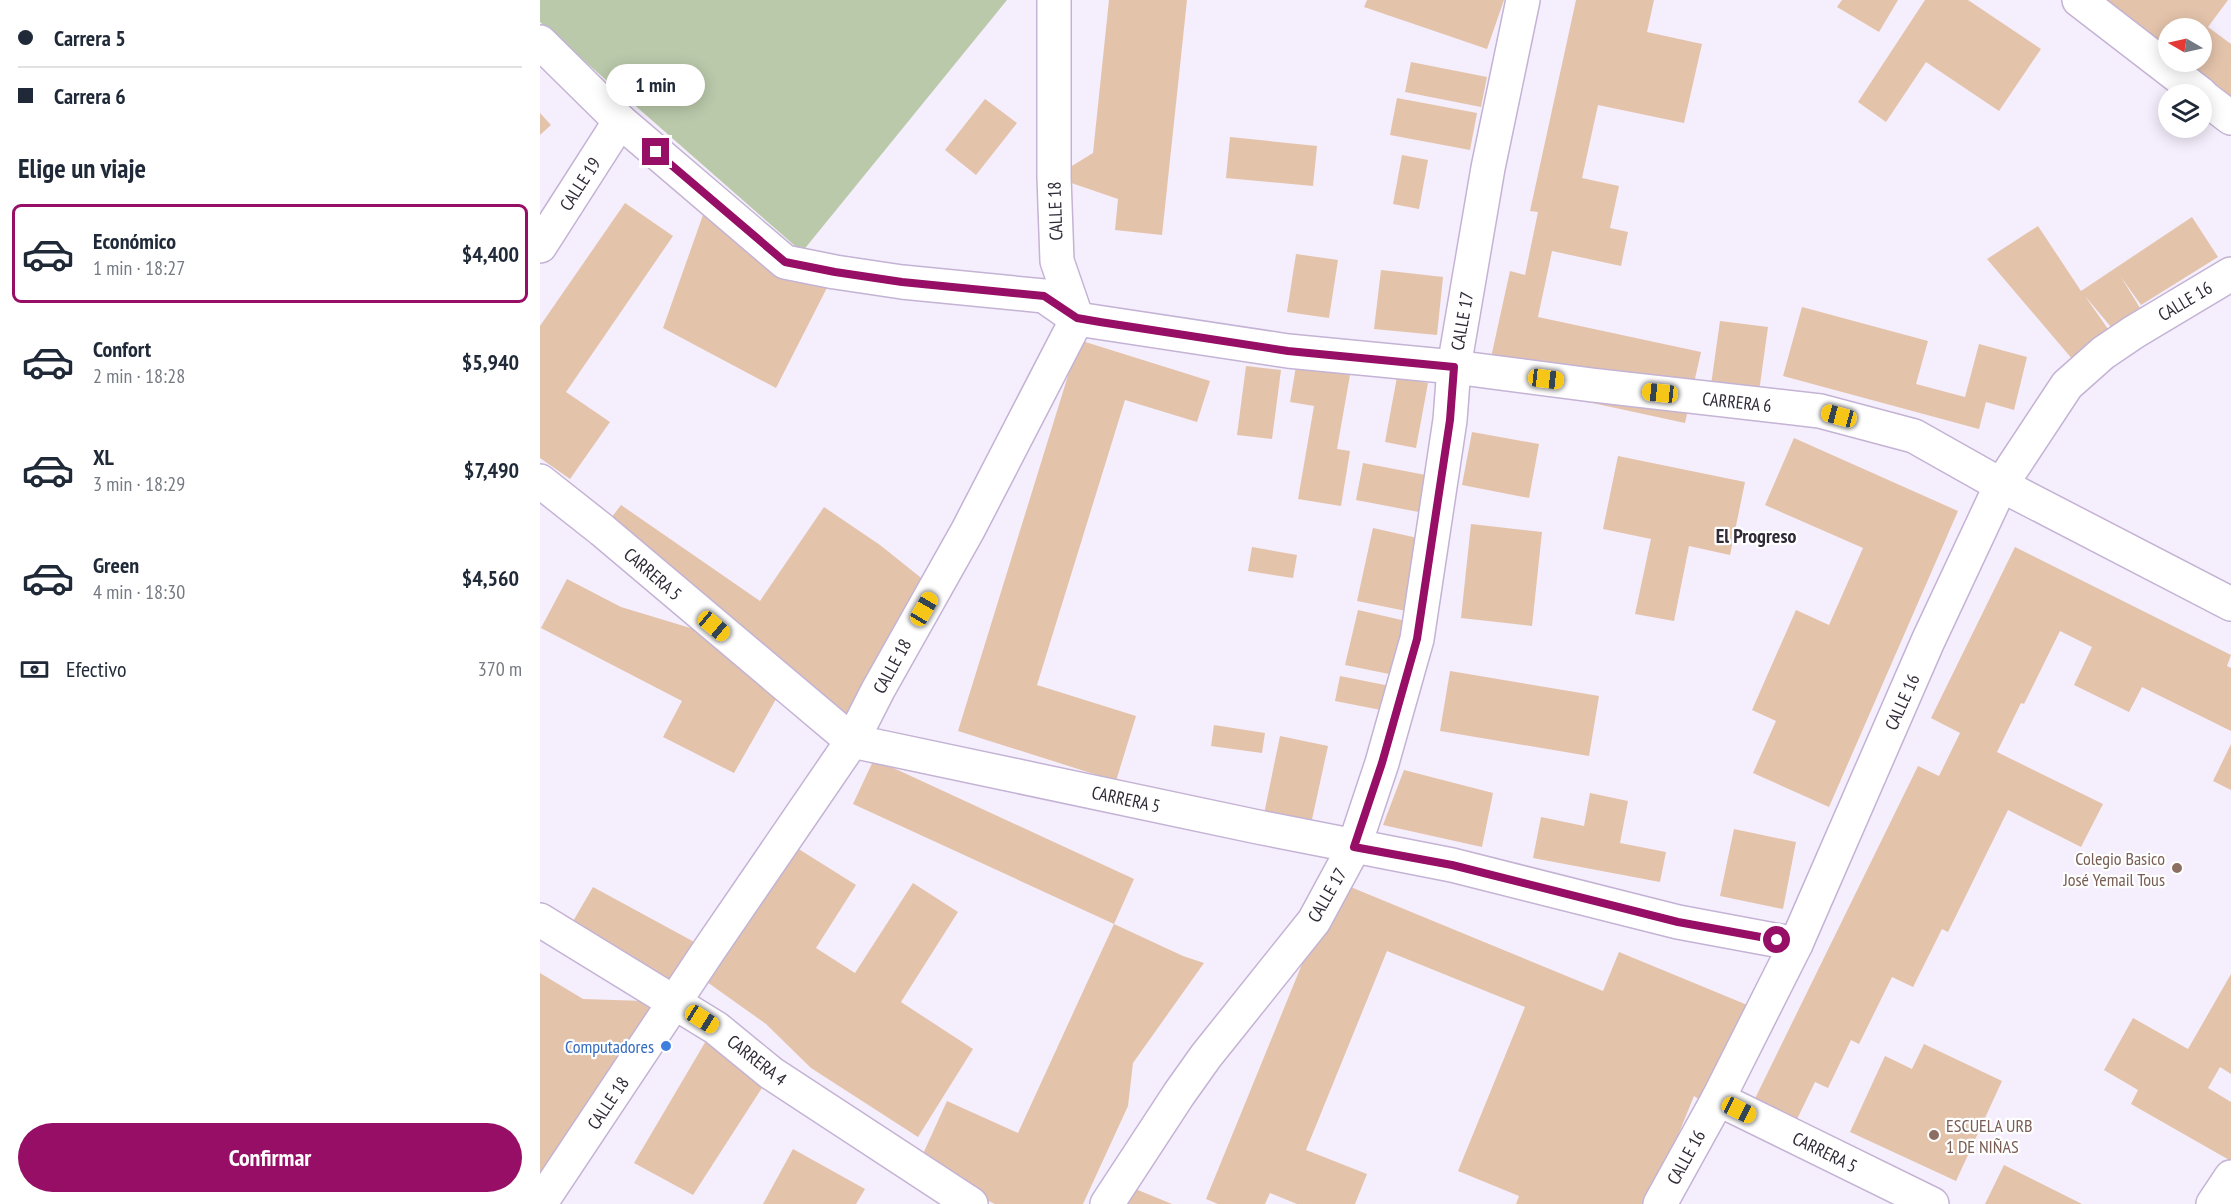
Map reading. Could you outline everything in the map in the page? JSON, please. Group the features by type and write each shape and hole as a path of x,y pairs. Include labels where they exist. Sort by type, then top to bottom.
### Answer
{"street":[{"name":"CALLE 18","path":"540,1204 852,741 968,530 1077,318 1057,261 1054,177 1054,0"},
{"name":"CALLE 17","path":"1107,1204 1206,1056 1314,921 1354,847 1382,763 1417,639 1450,420 1454,367 1488,168 1523,0"},
{"path":"2079,0 2187,84"},
{"name":"CARRERA 6","path":"540,42 620,121 785,262 902,282 1044,296 1077,318 1288,351 1454,367 1820,411 1914,436 2001,485 2231,604"},
{"path":"2212,103 2231,118"},
{"name":"CALLE 19","path":"540,246 620,121"},
{"name":"CALLE 16","path":"1660,1204 1718,1099 1796,944 1928,642 2001,485 2067,385 2118,343 2231,274"},
{"name":"CARRERA 5","path":"540,481 602,530 852,741 1258,827 1311,836 1354,847 1452,865 1678,922 1796,944"},
{"name":"CARRERA 4","path":"540,920 716,1028 771,1073 971,1204"},
{"name":"CARRERA 5","path":"1718,1099 1932,1204"},
{"path":"2213,1204 2231,1177"}],"green space":[{"path":"540,0 1007,0 802,252 540,22"}],"building":[{"path":"1109,0 1187,0 1162,235 1115,230 1118,199 1054,177 1093,153"},
{"path":"1367,0 1504,0 1487,49 1364,7"},
{"path":"1576,0 1654,0 1647,32 1702,44 1684,123 1598,105 1582,178 1619,186 1610,228 1628,232 1621,266 1552,251 1538,317 1701,352 1685,423 1486,380 1510,271 1525,275 1538,212 1530,211"},
{"path":"1842,0 1898,0 1879,32 1837,7"},
{"path":"1925,0 1968,0 2041,49 1999,111 1926,62 1886,122 1858,102"},
{"path":"2069,0 2228,0 2212,22 2212,18 2158,18 2158,65"},
{"path":"2212,30 2231,44 2231,118 2212,104 2212,84 2184,84 2168,72 2212,72"},
{"path":"1411,62 1487,77 1481,107 1405,92"},
{"path":"1397,98 1477,113 1470,150 1390,135"},
{"path":"985,99 1017,123 976,175 945,150"},
{"path":"540,113 551,125 540,135"},
{"path":"1230,137 1317,146 1313,186 1226,178"},
{"path":"1402,155 1428,160 1419,209 1393,204"},
{"path":"709,198 835,272 776,388 663,328"},
{"path":"625,203 673,236 566,392 610,422 570,479 540,458 540,326"},
{"path":"2192,217 2218,257 2141,305 2121,277 2140,308 2111,327 2085,296 2108,329 2073,360 1987,259 2038,226 2081,291"},
{"path":"1296,254 1338,260 1329,318 1287,312"},
{"path":"1381,270 1443,277 1437,335 1374,329"},
{"path":"1802,307 1928,341 1916,384 1965,397 1979,344 2027,357 2014,410 1986,402 1979,429 1783,376"},
{"path":"1720,321 1768,327 1757,406 1709,399"},
{"path":"1079,340 1210,381 1197,422 1125,400 1037,685 1136,716 1116,781 958,731"},
{"path":"1246,366 1281,370 1272,439 1237,435"},
{"path":"1296,366 1350,375 1337,449 1350,451 1341,506 1298,499 1314,406 1290,402"},
{"path":"1397,377 1428,383 1416,448 1385,442"},
{"path":"1472,432 1539,444 1529,498 1462,485"},
{"path":"1794,438 1958,511 1829,807 1753,773 1776,721 1752,710 1796,610 1829,625 1863,548 1765,505"},
{"path":"1618,456 1745,482 1730,555 1689,546 1674,621 1635,614 1651,539 1603,529"},
{"path":"1363,463 1431,476 1424,513 1356,500"},
{"path":"621,505 760,601 824,507 880,545 935,589 852,741 784,685 734,773 663,737 682,701 541,628 567,579 621,607 730,640 602,530"},
{"path":"1471,524 1542,532 1532,626 1461,618"},
{"path":"1373,528 1422,539 1406,611 1357,601"},
{"path":"1252,547 1297,555 1293,578 1248,571"},
{"path":"2015,547 2231,655 2227,666 2231,668 2231,731 2142,687 2129,712 2074,685 2092,647 2060,631 1997,752 2103,804 2081,847 2008,810 1948,932 1942,929 1913,987 1892,977 1859,1044 1851,1040 1828,1088 1815,1082 1784,1146 1742,1125 1918,766 1939,776 1960,733 1931,718"},
{"path":"1358,610 1406,621 1394,675 1345,665"},
{"path":"1450,671 1599,696 1589,756 1440,731"},
{"path":"1340,676 1390,686 1386,711 1335,701"},
{"path":"1214,725 1265,733 1262,753 1211,746"},
{"path":"1280,736 1328,746 1311,824 1264,814"},
{"path":"2231,744 2231,790 2213,781"},
{"path":"874,759 1134,879 1114,924 853,804"},
{"path":"1404,770 1493,793 1482,847 1383,825"},
{"path":"1590,793 1628,801 1620,843 1666,852 1660,882 1533,858 1541,817 1584,826"},
{"path":"1734,829 1796,842 1783,909 1720,896"},
{"path":"797,848 856,885 816,948 855,973 913,883 958,912 901,1002 973,1049 918,1137 811,1068 766,1024 707,982"},
{"path":"1336,881 1603,991 1619,952 1757,1009 1703,1102 1694,1096 1650,1204 1516,1204 1519,1196 1458,1171 1525,1007 1387,951 1306,1150 1367,1174 1355,1204 1297,1204 1270,1193 1265,1204 1218,1204 1206,1199"},
{"path":"593,887 709,950 675,1002 558,947"},
{"path":"1114,924 1183,956 1204,963 1133,1063 1128,1106 1083,1204 995,1204 917,1167 947,1101 1018,1133"},
{"path":"540,973 583,999 675,1002 540,1204"},
{"path":"2231,974 2231,1074 2220,1067 2208,1088 2231,1102 2231,1161 2131,1104 2138,1090 2104,1070 2133,1018 2188,1049"},
{"path":"710,1034 769,1077 693,1195 634,1163"},
{"path":"1924,1044 2002,1081 1956,1181 1850,1132 1885,1056 1912,1069"},
{"path":"793,1149 865,1189 856,1204 763,1204"},
{"path":"2004,1165 2082,1204 1985,1204"},
{"path":"1133,1188 1172,1204 1127,1204"}],"place":[{"name":"Colegio Basico José Yemail Tous","path":"2177,868"},
{"name":"Computadores","path":"666,1046"},
{"name":"ESCUELA URB 1 DE NIÑAS","path":"1934,1135"}],"district":[{"name":"El Progreso","path":"1756,536"}],"route":[{"path":"656,152 785,262 902,282 974,291 1044,296 1077,318 1100,322 1288,351 1454,367 1450,420 1417,639 1382,763 1354,847 1452,865 1678,922 1777,940"}]}
